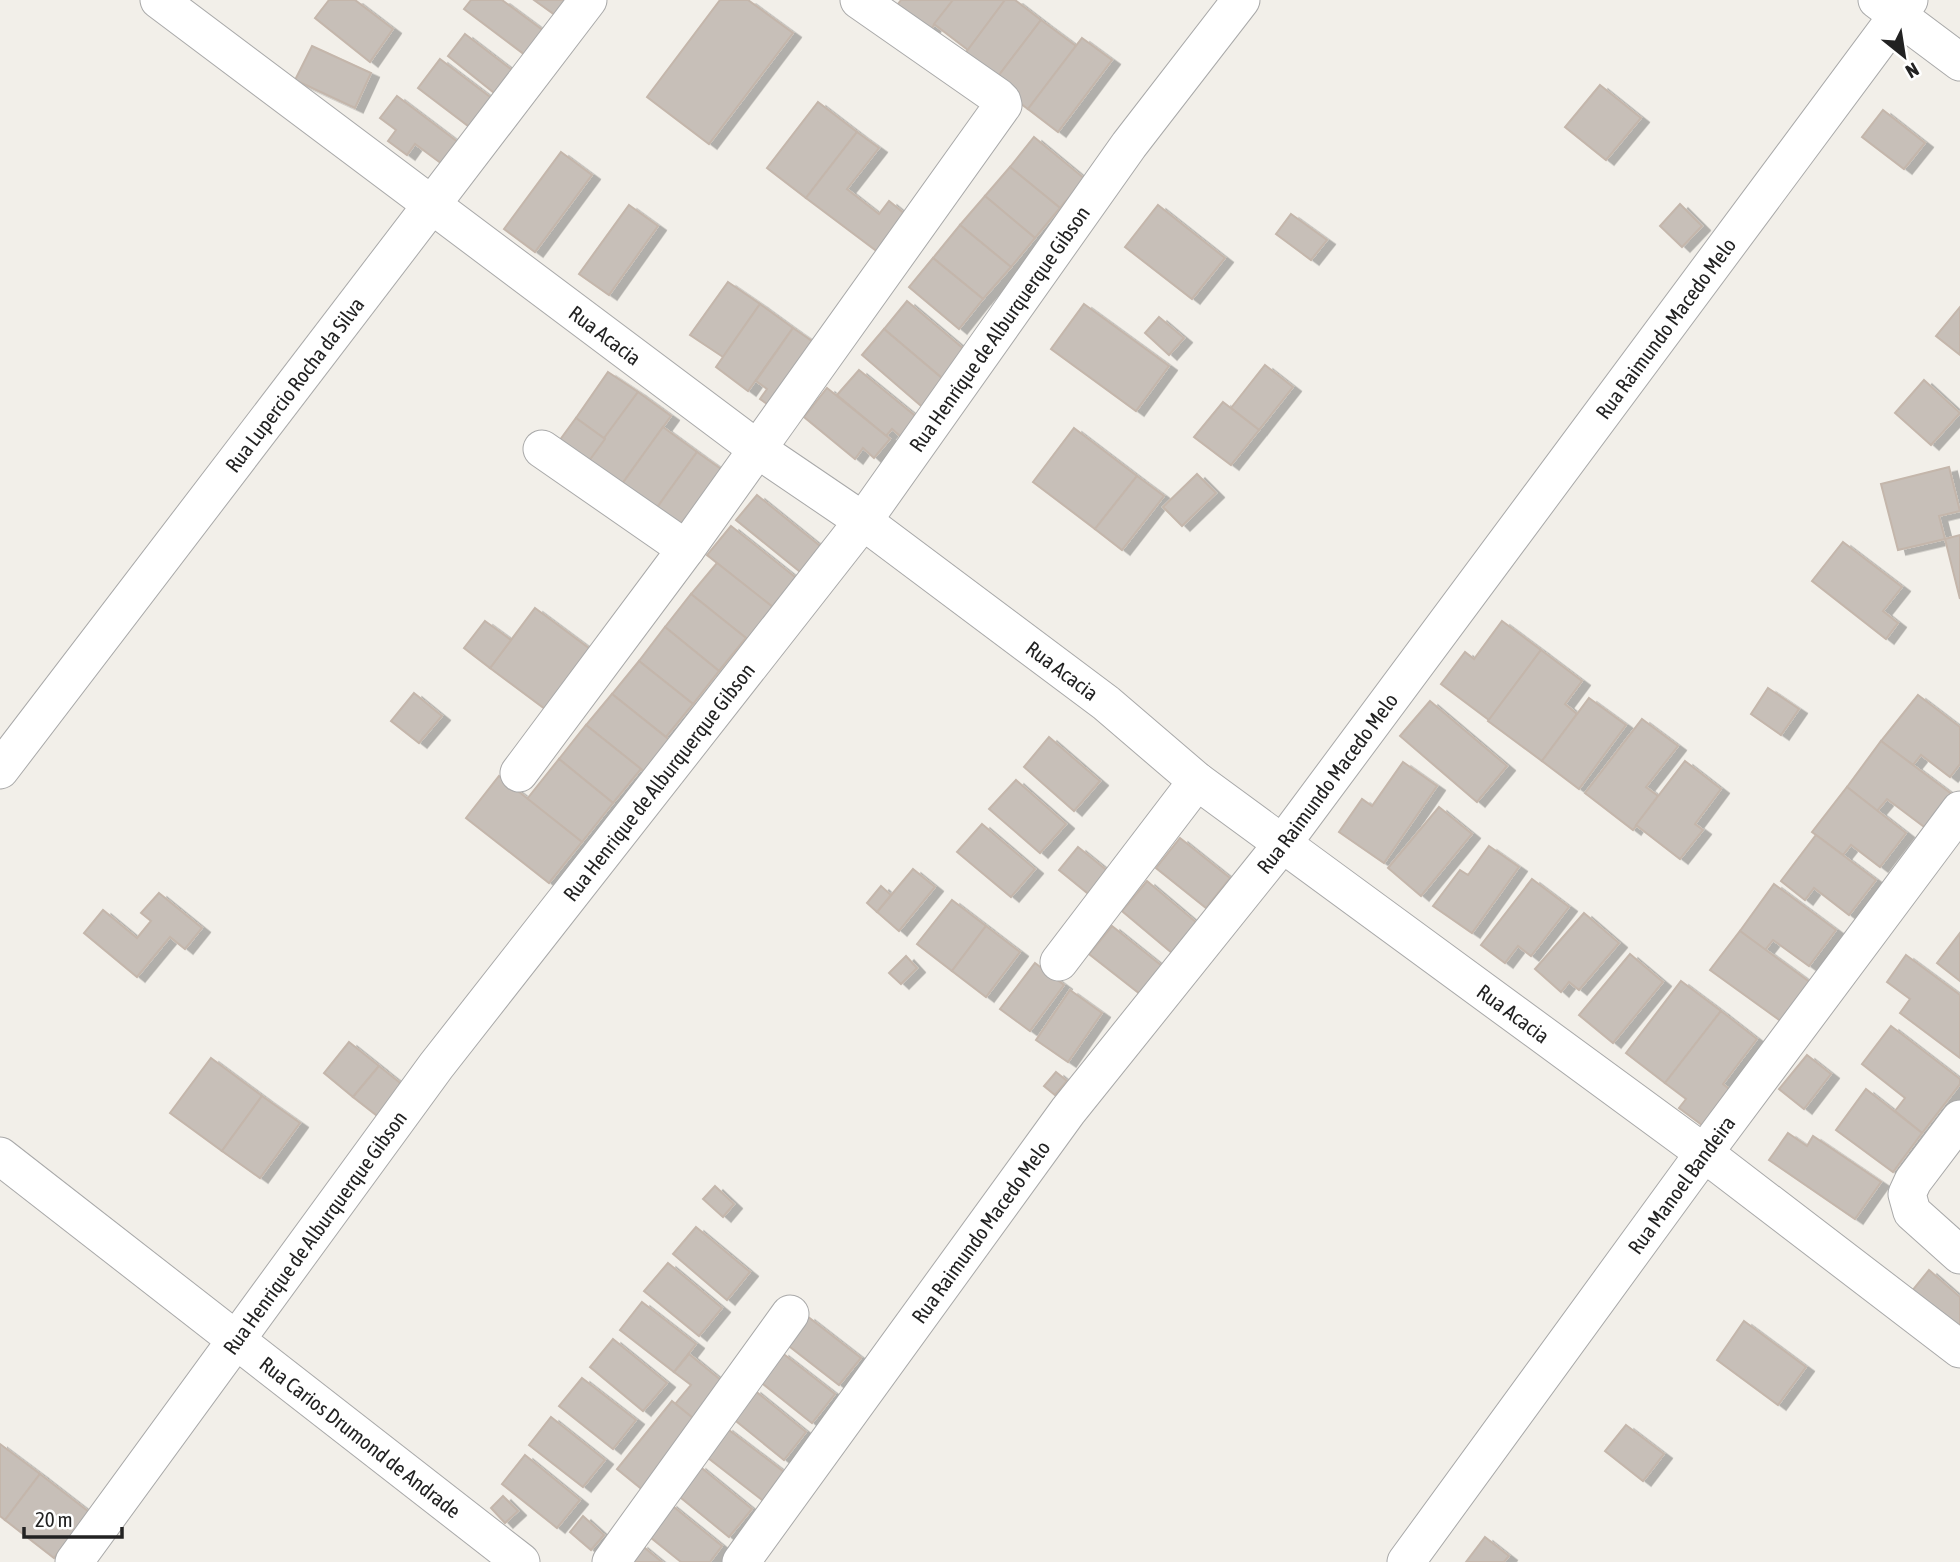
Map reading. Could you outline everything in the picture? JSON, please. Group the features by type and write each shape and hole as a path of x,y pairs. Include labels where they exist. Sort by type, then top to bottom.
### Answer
{"street":[{"name":"Rua Acacia","path":"159,0 757,449 863,522 1105,703 1197,781 1704,1153 1960,1349"},
{"name":"Rua Lupercio Rocha da Silva","path":"0,770 588,0"},
{"path":"519,773 686,549 1003,105 998,97 859,0"},
{"name":"Rua Henrique de Alburquerque Gibson","path":"74,1562 436,1066 863,522 1129,145 1241,0"},
{"path":"1894,5 1960,62"},
{"name":"Rua Raimundo Macedo Melo","path":"741,1562 1068,1111 1283,843 1894,5"},
{"path":"542,449 686,549"},
{"path":"1059,962 1197,781"},
{"name":"Rua Manoel Bandeira","path":"1406,1562 1704,1153 1960,810"},
{"path":"1960,1119 1913,1181 1907,1194 1912,1212 1960,1255"},
{"name":"Rua Carios Drumond de Andrade","path":"0,1156 521,1562"},
{"path":"611,1562 790,1314"}],"building":[{"path":"329,0 355,0 393,29 370,62 315,18"},
{"path":"471,0 502,0 552,37 533,61 464,9"},
{"path":"534,0 577,0 562,20"},
{"path":"720,0 748,0 793,33 709,144 647,97"},
{"path":"901,0 953,0 928,33 895,8"},
{"path":"953,0 1005,0 968,50 934,24"},
{"path":"1005,0 1015,0 1041,20 993,83 961,59"},
{"path":"1041,20 1076,46 1028,109 993,83"},
{"path":"465,34 521,77 503,100 448,56"},
{"path":"1082,38 1112,60 1058,132 1028,109"},
{"path":"312,46 371,73 355,108 295,80"},
{"path":"440,59 498,103 476,132 418,88"},
{"path":"1600,85 1641,118 1606,160 1565,127"},
{"path":"397,96 467,149 450,170 415,144 407,155 388,141 396,130 380,118"},
{"path":"818,102 857,132 806,198 767,168"},
{"path":"1883,110 1925,143 1904,169 1862,137"},
{"path":"857,132 879,148 847,189 879,214 889,201 905,214 887,259 806,198"},
{"path":"1034,137 1085,179 1060,208 1010,167"},
{"path":"561,152 592,175 535,252 504,229"},
{"path":"1010,167 1060,208 1035,238 985,196"},
{"path":"985,196 1035,238 1011,267 960,225"},
{"path":"1680,204 1702,226 1682,247 1660,226"},
{"path":"629,205 658,226 609,295 579,274"},
{"path":"1158,205 1225,258 1192,299 1125,247"},
{"path":"1291,214 1327,240 1311,260 1276,234"},
{"path":"960,225 1011,267 983,299 933,258"},
{"path":"933,258 983,299 959,329 909,287"},
{"path":"728,282 760,304 723,357 690,335"},
{"path":"907,301 965,350 942,378 884,329"},
{"path":"760,304 793,328 748,391 716,367"},
{"path":"1084,304 1169,366 1136,411 1051,349"},
{"path":"1960,307 1960,355 1936,336"},
{"path":"1159,317 1184,338 1169,355 1145,333"},
{"path":"793,328 825,350 780,413 760,399 767,389 756,381"},
{"path":"884,329 950,385 927,411 862,355"},
{"path":"1265,365 1293,387 1259,430 1231,408"},
{"path":"859,370 924,423 908,443 892,429 886,436 837,395"},
{"path":"608,372 638,392 605,439 576,418"},
{"path":"1924,380 1960,413 1931,445 1895,413"},
{"path":"827,388 890,439 874,458 863,448 855,459 804,417"},
{"path":"638,392 671,416 622,484 588,460"},
{"path":"1223,402 1259,430 1231,465 1194,437"},
{"path":"576,418 605,439 583,469 554,448"},
{"path":"663,427 697,452 656,509 622,484"},
{"path":"1074,428 1137,476 1095,529 1033,482"},
{"path":"697,452 728,474 687,531 656,509"},
{"path":"1949,467 1960,511 1939,516 1945,539 1898,550 1881,484"},
{"path":"1197,474 1216,493 1182,526 1163,507"},
{"path":"1137,476 1164,496 1122,550 1095,529"},
{"path":"757,495 825,550 804,575 736,520"},
{"path":"731,526 800,581 776,610 707,555"},
{"path":"1960,535 1960,599 1945,539"},
{"path":"1843,542 1902,587 1883,611 1898,623 1886,639 1812,581"},
{"path":"717,563 783,615 757,647 691,594"},
{"path":"691,594 746,638 719,671 665,627"},
{"path":"535,608 590,649 545,709 490,668"},
{"path":"485,621 511,640 490,668 464,648"},
{"path":"1502,621 1541,650 1489,720 1441,684 1465,652 1474,659"},
{"path":"665,627 719,671 693,704 639,661"},
{"path":"1541,650 1582,681 1565,704 1577,714 1542,761 1488,721"},
{"path":"639,661 693,704 666,737 612,694"},
{"path":"1768,688 1799,709 1781,735 1751,714"},
{"path":"414,693 442,716 419,743 391,721"},
{"path":"612,694 677,746 652,778 586,725"},
{"path":"1918,695 1960,727 1960,764 1950,777 1921,755 1913,765 1881,741"},
{"path":"1589,698 1626,725 1579,789 1542,761"},
{"path":"1430,701 1507,766 1477,802 1400,736"},
{"path":"1642,719 1678,746 1646,787 1658,796 1633,830 1585,793"},
{"path":"586,725 641,769 613,803 559,759"},
{"path":"1049,737 1100,781 1074,811 1024,767"},
{"path":"1881,741 1953,795 1927,829 1887,799 1877,811 1847,787"},
{"path":"559,759 613,803 582,842 527,799"},
{"path":"1685,761 1721,789 1695,824 1703,830 1680,859 1636,825"},
{"path":"1403,762 1437,786 1384,863 1339,832 1362,799 1372,806"},
{"path":"499,776 582,842 549,883 466,818"},
{"path":"1016,780 1066,824 1040,853 989,809"},
{"path":"1847,787 1906,833 1880,867 1851,845 1843,855 1812,832"},
{"path":"1439,807 1472,834 1421,896 1388,868"},
{"path":"982,824 1035,869 1011,897 957,852"},
{"path":"1816,835 1876,880 1849,915 1814,888 1805,900 1781,881"},
{"path":"1180,838 1230,878 1206,908 1156,868"},
{"path":"1489,846 1519,867 1472,933 1433,906 1460,870 1468,875"},
{"path":"1078,847 1115,877 1097,901 1059,870"},
{"path":"913,869 935,887 899,931 877,912"},
{"path":"1532,879 1569,907 1531,956 1518,946 1505,963 1481,945"},
{"path":"1147,881 1197,923 1172,953 1122,911"},
{"path":"1774,884 1836,930 1809,966 1773,940 1765,950 1740,931"},
{"path":"881,886 891,895 877,912 867,903"},
{"path":"159,893 202,928 185,949 170,937 137,977 84,933 103,910 137,938 151,921 141,913"},
{"path":"952,900 986,926 952,971 917,944"},
{"path":"1584,913 1619,943 1579,990 1569,982 1561,992 1535,969"},
{"path":"986,926 1020,952 986,997 952,971"},
{"path":"1112,926 1162,966 1140,994 1089,954"},
{"path":"1740,931 1811,983 1782,1022 1710,970"},
{"path":"1960,933 1960,981 1937,963"},
{"path":"1630,954 1663,982 1613,1043 1579,1015"},
{"path":"1906,955 1960,995 1960,1058 1900,1013 1910,999 1887,982"},
{"path":"906,956 917,968 901,984 889,973"},
{"path":"1035,963 1064,985 1030,1031 1000,1009"},
{"path":"1681,981 1721,1011 1665,1083 1626,1053"},
{"path":"1070,990 1102,1013 1068,1062 1036,1040"},
{"path":"1721,1011 1757,1039 1723,1084 1734,1093 1706,1128 1679,1108 1686,1099 1665,1083"},
{"path":"1891,1026 1960,1079 1960,1084 1922,1133 1895,1111 1905,1098 1862,1064"},
{"path":"349,1042 379,1066 353,1097 324,1073"},
{"path":"1807,1055 1831,1074 1804,1109 1779,1089"},
{"path":"211,1058 262,1096 222,1151 170,1113"},
{"path":"379,1066 409,1090 385,1122 353,1097"},
{"path":"1056,1072 1067,1081 1055,1095 1044,1086"},
{"path":"1866,1089 1922,1133 1893,1172 1836,1130"},
{"path":"262,1096 300,1123 260,1178 222,1151"},
{"path":"1788,1133 1807,1146 1813,1136 1881,1182 1855,1219 1769,1160"},
{"path":"715,1186 734,1204 723,1217 703,1199"},
{"path":"696,1227 750,1272 727,1300 673,1254"},
{"path":"668,1263 722,1308 699,1336 644,1291"},
{"path":"1929,1270 1960,1297 1960,1333 1911,1292"},
{"path":"642,1302 696,1344 674,1372 620,1330"},
{"path":"807,1316 861,1358 839,1385 785,1343"},
{"path":"1744,1321 1806,1367 1778,1405 1717,1360"},
{"path":"613,1339 667,1383 643,1411 590,1367"},
{"path":"781,1352 835,1394 812,1423 758,1380"},
{"path":"689,1354 728,1386 699,1423 675,1404 691,1385 674,1372"},
{"path":"582,1378 636,1420 613,1449 559,1406"},
{"path":"753,1389 806,1432 784,1460 731,1417"},
{"path":"672,1401 699,1423 644,1491 617,1469"},
{"path":"551,1417 605,1460 583,1487 529,1445"},
{"path":"1626,1425 1664,1454 1643,1481 1605,1451"},
{"path":"725,1427 788,1475 766,1503 703,1454"},
{"path":"0,1444 40,1474 5,1520 0,1516"},
{"path":"525,1455 580,1500 557,1528 502,1484"},
{"path":"698,1465 752,1509 729,1537 675,1493"},
{"path":"40,1474 89,1512 54,1558 5,1520"},
{"path":"503,1496 518,1511 505,1523 491,1508"},
{"path":"669,1503 722,1546 710,1562 681,1562 645,1533"},
{"path":"583,1516 604,1535 591,1550 570,1532"},
{"path":"1485,1537 1509,1556 1504,1562 1466,1562"},
{"path":"640,1544 662,1562 625,1562"}]}
